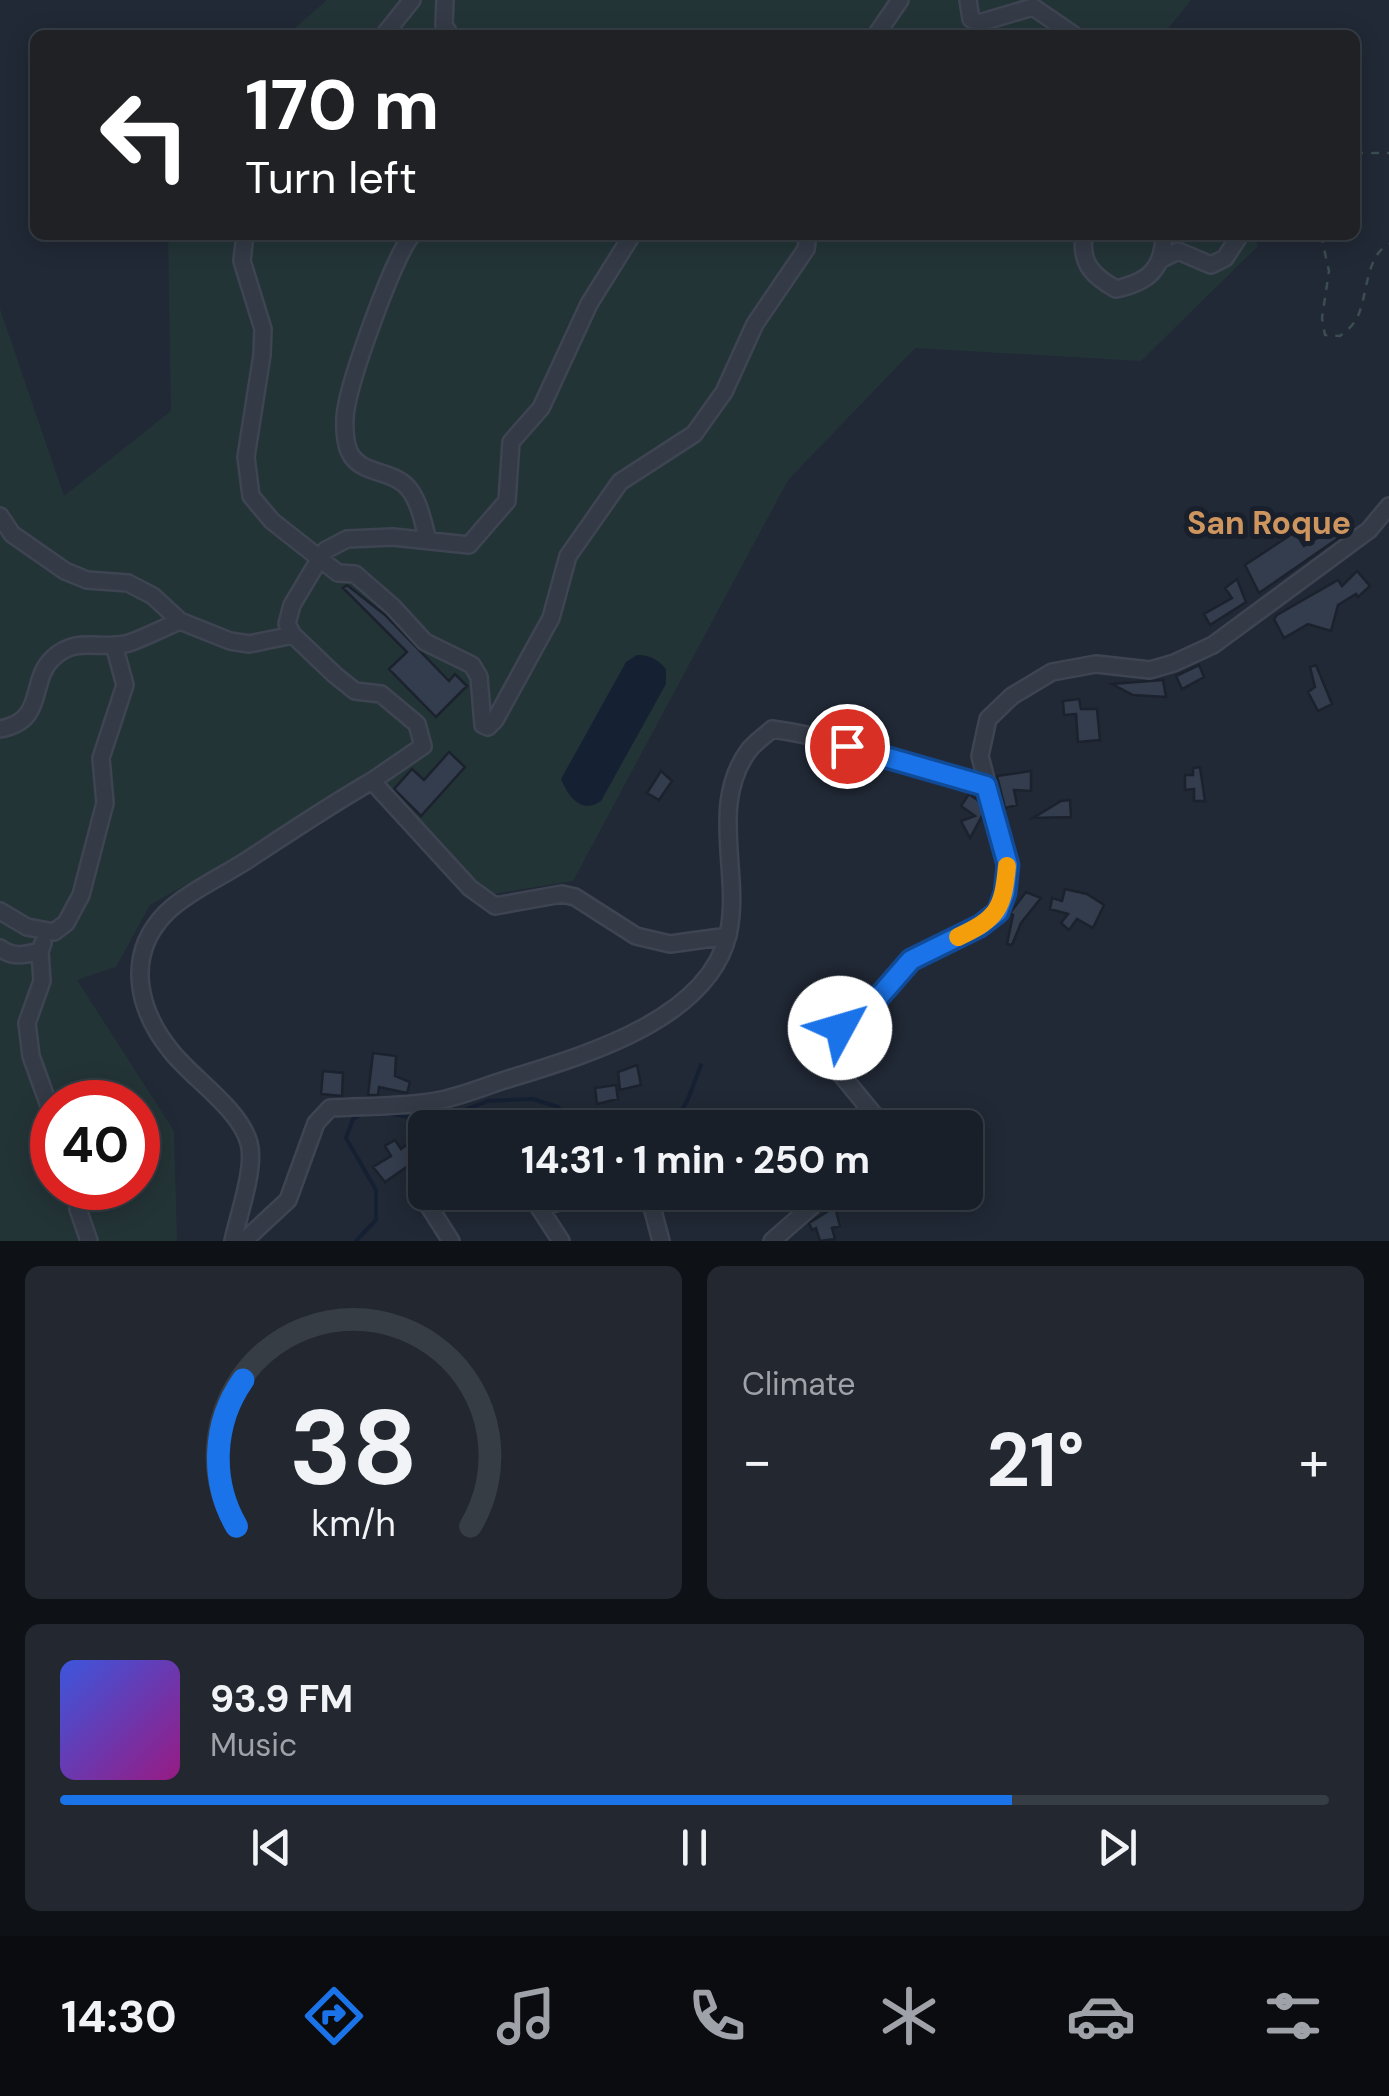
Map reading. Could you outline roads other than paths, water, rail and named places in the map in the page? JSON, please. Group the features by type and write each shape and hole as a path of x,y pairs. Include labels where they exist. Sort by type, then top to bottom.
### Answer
{"street":[{"path":"388,30 412,0"},
{"path":"445,0 447,30"},
{"path":"880,28 900,0"},
{"path":"968,0 971,19 980,23 1032,3 1067,30"},
{"path":"244,240 242,262 263,329 246,457 251,496 272,521 338,573 354,574 425,642 472,666 479,676 481,718 488,727 551,618 568,556 620,482 694,434 724,392 754,324 806,249 807,240"},
{"path":"409,240 390,278 346,410 347,447 360,464 401,480 408,487 417,500 428,540"},
{"path":"233,1241 250,1144 237,1120 170,1050 148,1014 138,981 146,940 167,912 342,798 378,787 423,746 416,724 381,694 355,691 293,635 288,624 292,605 326,550 347,539 469,544 507,501 511,442 542,408 589,304 629,240"},
{"path":"1083,240 1082,248 1093,276 1116,289 1142,283 1160,260 1178,251 1211,264 1225,258 1237,240"},
{"path":"1160,260 1163,240"},
{"path":"870,1110 835,1067 832,1048 840,1028 878,998 911,960 980,926 998,912 1005,893 1008,865 980,756 988,719 1012,696 1052,672 1096,664 1150,670 1213,645 1369,530 1389,506"},
{"path":"0,516 12,534 65,571 87,580 128,583 153,596 180,621 248,644 293,635"},
{"path":"0,728 24,720 48,662 61,651 76,643 126,644 180,621"},
{"path":"1,914 27,927 54,932 66,923 81,895 105,803 102,758 125,685 114,645"},
{"path":"244,1241 288,1200 316,1123 330,1108 437,1101 598,1051 692,993 712,972 728,936 731,896 727,820 733,786 749,750 772,730 817,736 986,786"},
{"path":"378,787 470,888 495,906 562,894 636,936 670,944 728,936"},
{"path":"40,1080 31,1056 27,1023 42,981 40,950 48,931"},
{"path":"0,948 9,955 40,950"},
{"path":"78,1210 89,1241"},
{"path":"430,1210 452,1241"},
{"path":"542,1210 562,1241"},
{"path":"653,1210 662,1241"},
{"path":"772,1241 807,1210"}],"water":[{"path":"637,655 650,657 666,669 666,684 601,801 581,805 567,792 561,779 626,662"}],"waterway":[{"path":"682,1110 701,1065"},
{"path":"464,1110 488,1101 533,1099 561,1110"},
{"path":"356,1241 376,1220 376,1190 346,1138 353,1119 365,1112"},
{"path":"389,1113 408,1117"}],"district":[{"name":"San Roque","path":"1269,523"}]}
